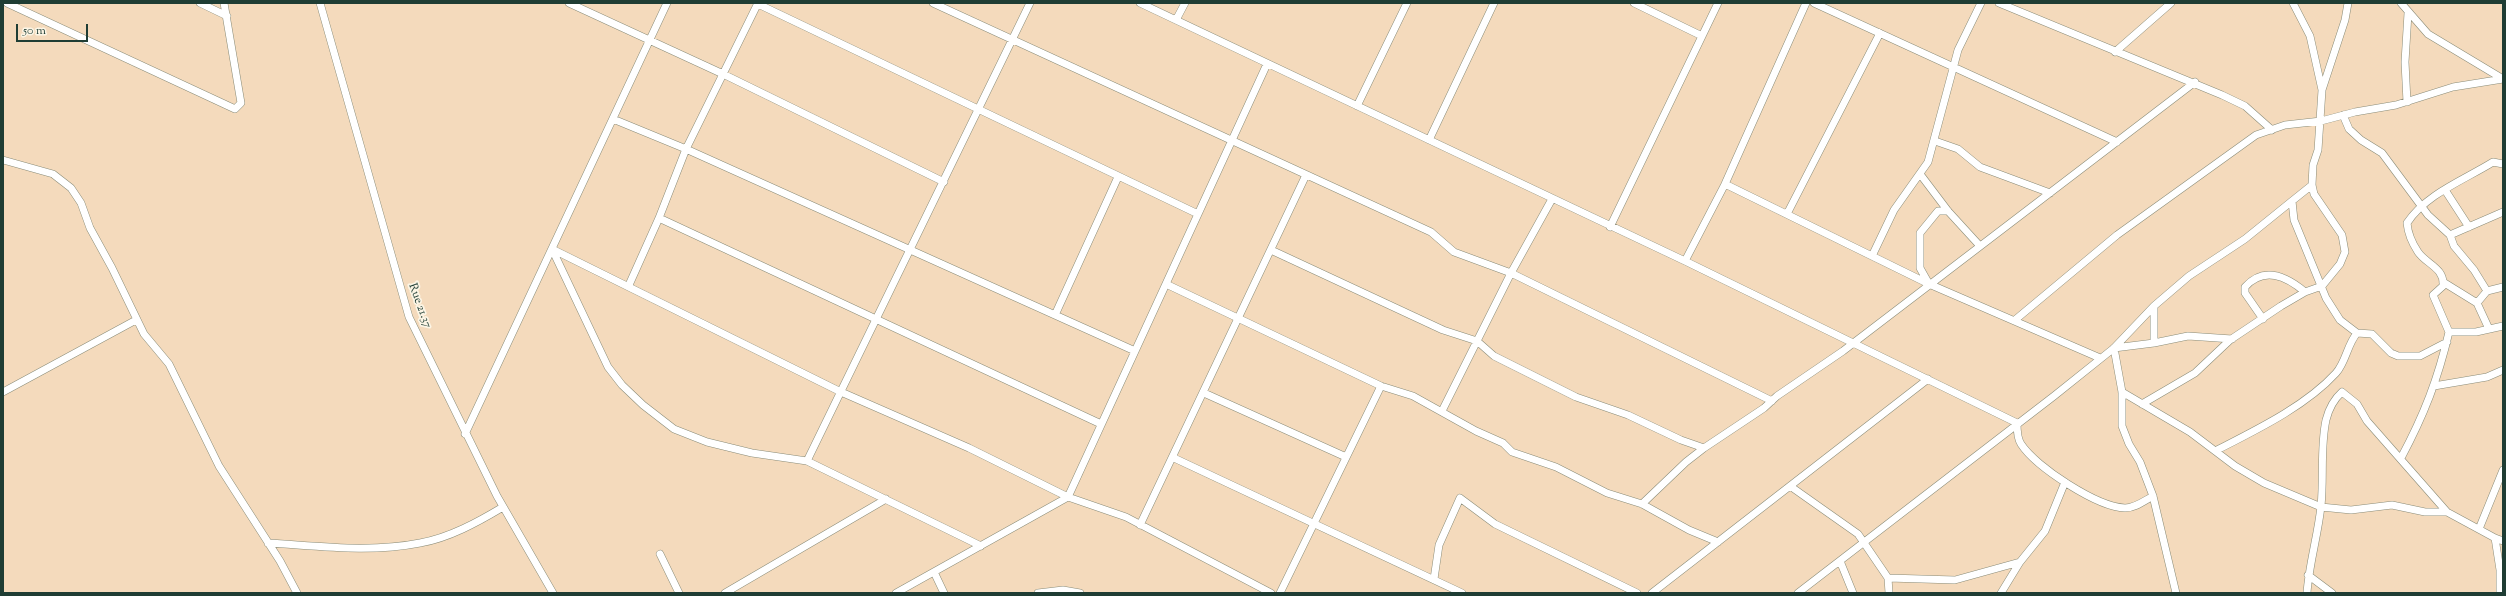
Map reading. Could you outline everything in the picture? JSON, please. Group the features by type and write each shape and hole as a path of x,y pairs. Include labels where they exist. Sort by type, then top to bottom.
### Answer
{"street":[{"path":"7,3 235,109 241,104 224,3"},
{"path":"200,3 227,16"},
{"name":"Rue 21.37","path":"320,3 409,317 503,507 553,593"},
{"path":"569,3 723,74 944,182"},
{"path":"466,434 667,3"},
{"path":"629,285 659,218 686,149 758,3 1118,177 1198,214"},
{"path":"933,3 1431,232 1454,252 1511,273 1772,401"},
{"path":"807,461 877,320 1030,3"},
{"path":"1140,3 1610,227 1685,261 2017,423"},
{"path":"1176,20 1185,3"},
{"path":"1357,106 1407,3"},
{"path":"1429,140 1494,3"},
{"path":"1634,3 1702,36"},
{"path":"1610,227 1718,3"},
{"path":"1685,261 1725,184 1806,3"},
{"path":"1814,3 2117,142"},
{"path":"1872,256 1894,210 1928,162 1935,141 1958,50 1981,3"},
{"path":"1999,3 2115,52 2195,82 2245,106 2272,130"},
{"path":"2115,52 2171,3"},
{"path":"2142,404 2195,373 2232,339 2305,292 2322,286 2335,273 2345,252 2342,235 2314,194 2312,185 2313,165 2318,150 2322,90 2310,36 2293,3"},
{"path":"2322,90 2345,20 2348,3"},
{"path":"2401,3 2423,30 2443,45 2503,79"},
{"path":"2407,102 2406,62 2408,13"},
{"path":"1787,214 1880,33"},
{"path":"896,593 1068,497 1267,64"},
{"path":"2015,320 2118,235 2170,199 2205,170 2256,135 2285,125 2321,121 2342,115 2407,102 2453,87 2503,79"},
{"path":"1642,504 1679,468 1704,448 1759,412 1772,401 1853,344 2195,82"},
{"path":"2342,115 2349,129 2361,140 2382,153 2422,204 2428,216 2450,235 2454,246 2474,270 2487,291"},
{"path":"613,119 686,149 1135,351"},
{"path":"1935,141 1958,149 1980,167 2050,193"},
{"path":"3,160 53,174 71,188 81,203 90,228 112,268 136,320 144,334 169,364 219,466 297,593"},
{"path":"2401,458 2423,415 2442,364 2449,332 2433,295 2442,288 2443,282 2438,270 2418,252 2408,234 2407,223 2422,204 2493,162 2503,164"},
{"path":"1920,174 1948,211 1980,246"},
{"path":"1140,525 1174,458 1306,175"},
{"path":"1056,315 1118,177"},
{"path":"1725,184 1930,284 2015,320 2048,337 2100,358"},
{"path":"1798,593 1865,543 2114,348 2154,306 2189,276 2245,239 2312,185"},
{"path":"2445,190 2469,227"},
{"path":"1442,411 1511,273 1552,199"},
{"path":"2292,201 2294,220 2322,286 2340,320 2357,333 2372,334 2391,353 2408,358 2430,352 2447,342"},
{"path":"1930,284 1920,268 1920,233 1938,211 1948,211"},
{"path":"2450,235 2503,212"},
{"path":"659,218 1101,424"},
{"path":"552,249 629,285 841,392 968,448 1068,497 1126,517 1272,593"},
{"path":"552,249 608,367 622,385 643,405 674,429 706,442 752,453 807,461 981,546"},
{"path":"1271,250 1443,330 1477,341 1494,356 1576,398 1628,415 1681,440 1704,448"},
{"path":"2263,319 2245,293 2245,287 2250,281 2270,274 2288,279 2305,292"},
{"path":"2443,282 2477,303 2489,329"},
{"path":"1166,284 1381,386 1413,396 1476,431 1503,443 1512,452 1556,467 1606,493 1642,504 1689,530 1718,542"},
{"path":"2477,303 2487,291 2503,287"},
{"path":"2154,306 2154,343"},
{"path":"3,392 136,320"},
{"path":"2449,332 2476,332 2503,326"},
{"path":"2216,450 2255,430 2318,390 2339,368 2352,338 2357,333"},
{"path":"2114,348 2154,343 2188,336 2232,339"},
{"path":"2114,348 2122,392 2122,419 2125,435 2140,462 2153,496 2176,593"},
{"path":"2434,386 2487,377 2503,370"},
{"path":"1652,593 1928,379"},
{"path":"1280,593 1381,386"},
{"path":"2122,392 2216,450 2235,466 2264,483 2321,507 2350,510 2392,505 2425,512 2447,512"},
{"path":"2307,593 2308,575 2321,507 2324,471 2323,441 2326,420 2333,401 2342,392 2357,404 2367,421 2447,512 2503,541"},
{"path":"1204,393 1346,457"},
{"path":"2017,423 2022,445 2039,463 2065,482 2101,501 2125,508 2135,507 2153,496"},
{"path":"1174,458 1462,593"},
{"path":"2479,529 2503,470"},
{"path":"2001,593 2020,562 2045,531 2065,482"},
{"path":"1790,486 1847,524 1865,543 1888,578 1889,593"},
{"path":"1434,579 1440,545 1460,498 1495,524 1637,593"},
{"path":"725,593 886,499"},
{"path":"268,544 368,549 421,543 474,524 503,507"},
{"path":"2495,538 2500,570 2500,593"},
{"path":"660,554 679,593"},
{"path":"1840,561 1853,593"},
{"path":"1888,578 1955,580 2020,562"},
{"path":"934,572 944,593"},
{"path":"2308,575 2332,593"},
{"path":"1038,593 1062,590 1080,593"}]}
